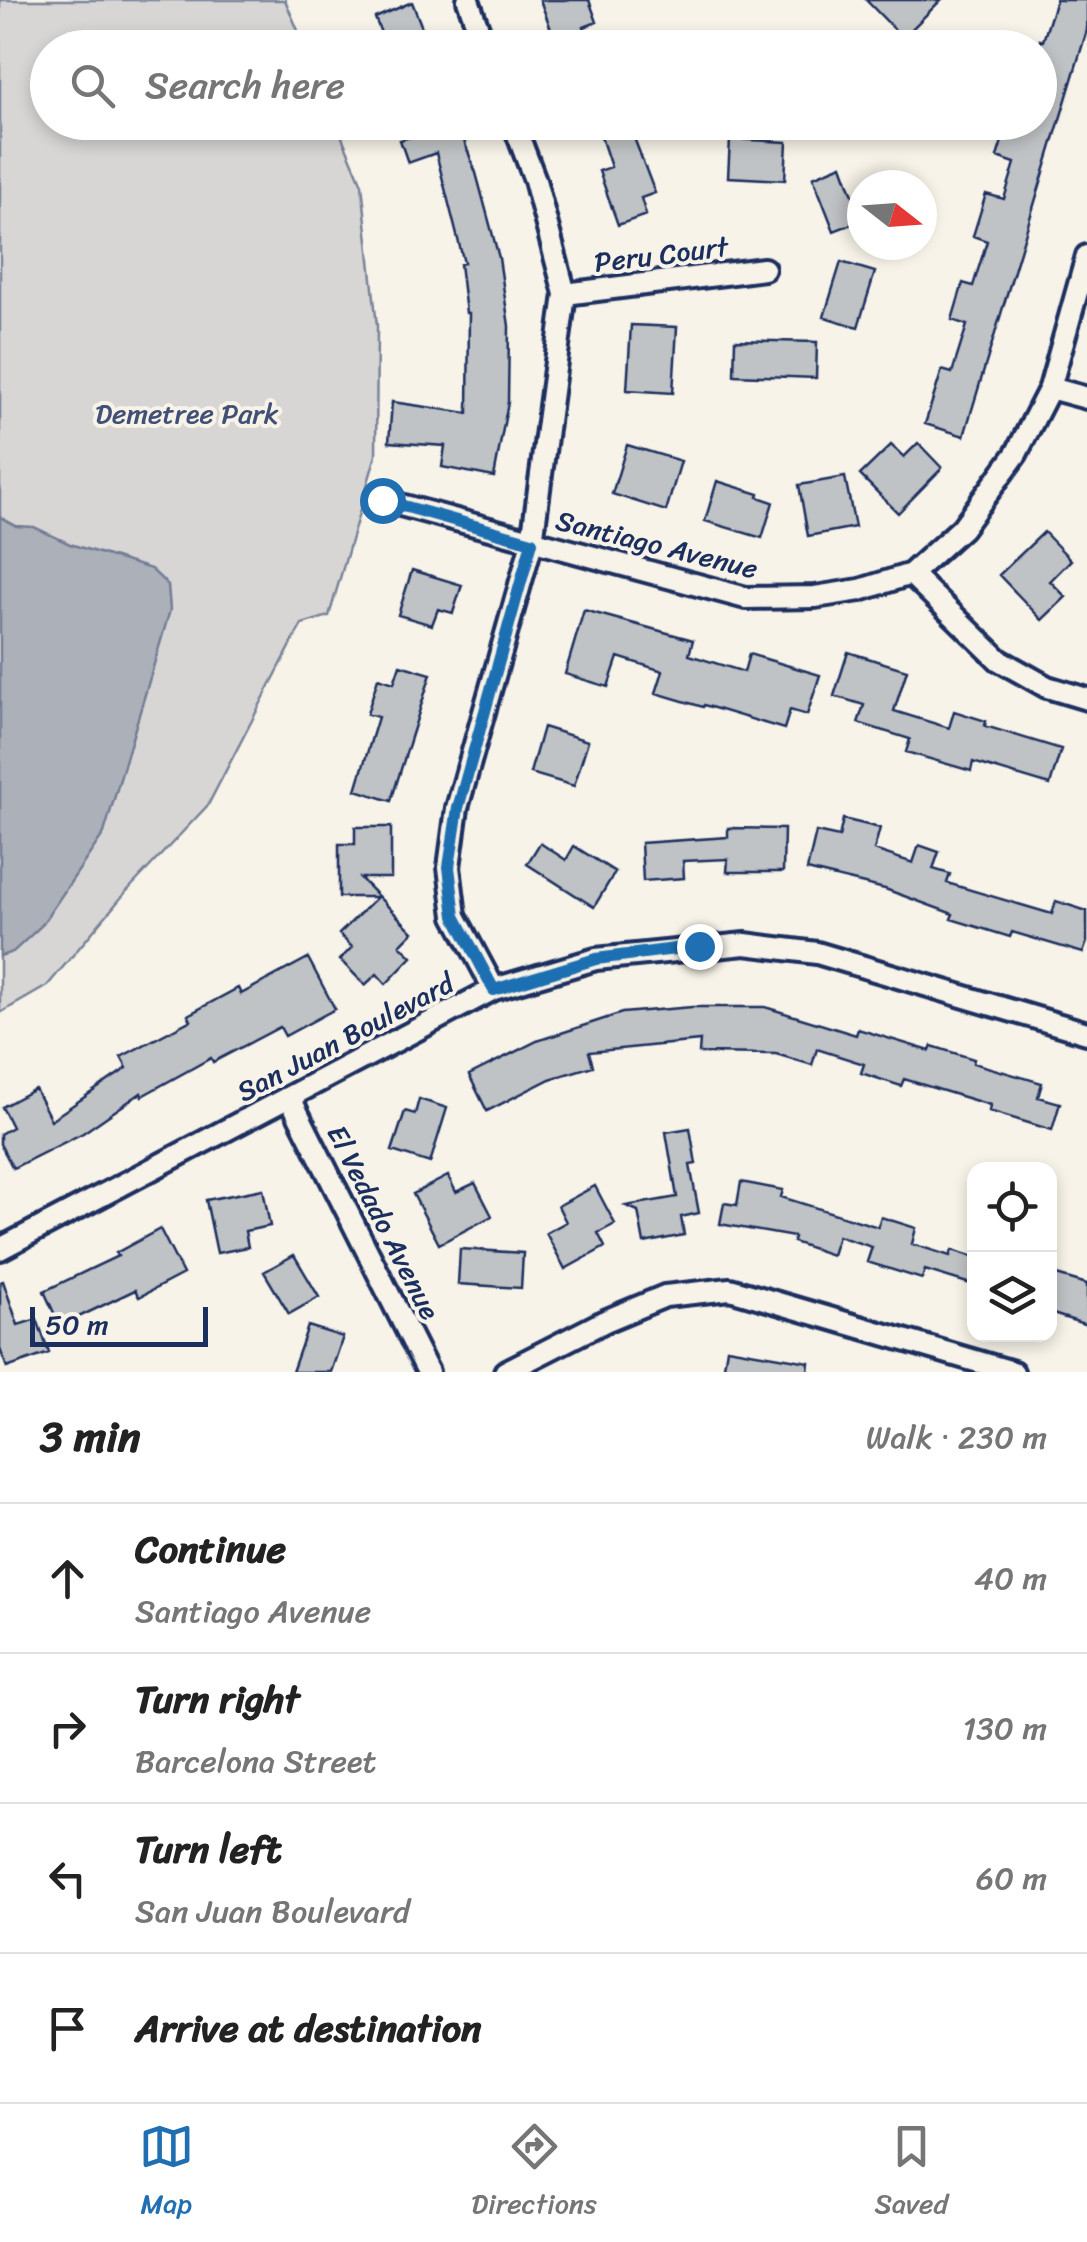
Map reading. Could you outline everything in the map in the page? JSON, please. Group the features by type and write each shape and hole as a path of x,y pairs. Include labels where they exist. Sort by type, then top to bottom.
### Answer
{"street":[{"path":"468,0 479,30"},
{"path":"494,990 455,916 449,867 458,808 532,542 565,294 521,140"},
{"name":"Santiago Avenue","path":"382,500 746,598 815,597 860,590 911,574 962,528 1016,454 1050,388 1087,256"},
{"name":"Peru Court","path":"565,294 764,268"},
{"path":"1050,388 1087,398"},
{"path":"911,574 999,660 1047,687 1087,699"},
{"name":"San Juan Boulevard","path":"0,1249 494,990 596,959 744,944 817,953 1087,1033"},
{"name":"El Vedado Avenue","path":"290,1098 428,1372"},
{"path":"506,1372 605,1321 665,1296 730,1290 1013,1372"}],"green space":[{"name":"Demetree Park","path":"0,0 285,0 298,30 30,30 30,140 343,140 362,184 377,326 376,455 329,616 302,624 208,805 126,892 47,986 0,1013"}],"shaded area":[{"path":"0,517 16,526 34,527 70,544 151,569 168,585 170,610 104,833 41,926 13,952 0,956"}],"building":[{"path":"540,0 589,0 597,22 584,27 585,30 551,30"},
{"path":"866,0 941,0 911,30 895,30"},
{"path":"1056,0 1087,0 1087,30 1057,129 1057,30 1046,30"},
{"path":"412,2 423,30 380,30 375,18"},
{"path":"400,140 464,140 476,173 499,258 509,326 508,402 494,477 442,467 445,446 389,442 392,402 468,413 469,313 460,264 464,263 436,153 408,163"},
{"path":"602,140 635,140 655,193 641,198 646,215 618,225 599,171 611,167"},
{"path":"730,140 787,142 785,180 728,177"},
{"path":"1002,140 1054,140 964,436 925,424 942,370 952,373 967,325 952,320 963,283 973,286 987,241 973,236 986,194 1004,199 1015,163 997,157"},
{"path":"842,165 847,179 847,226 834,231 813,177"},
{"path":"841,262 875,272 858,327 824,317"},
{"path":"631,325 677,327 673,393 627,390"},
{"path":"735,340 817,342 816,378 734,375"},
{"path":"918,443 942,468 898,513 860,475 891,445 904,457"},
{"path":"627,445 681,461 666,511 612,494"},
{"path":"845,477 855,527 808,536 799,485"},
{"path":"717,481 773,502 762,538 705,521"},
{"path":"1044,532 1071,560 1050,581 1066,597 1042,620 999,575"},
{"path":"412,570 462,585 453,613 438,609 432,625 398,615"},
{"path":"584,610 693,640 689,655 744,672 749,654 820,675 807,715 790,710 784,729 656,693 663,671 618,657 608,687 565,674"},
{"path":"848,652 907,670 894,711 949,728 954,711 986,721 985,726 1061,749 1050,785 973,762 971,771 906,752 910,739 858,723 864,705 834,696"},
{"path":"400,665 431,674 391,801 356,790 378,717 367,714 378,678 394,683"},
{"path":"543,727 588,741 574,786 530,773"},
{"path":"843,819 880,828 874,850 913,863 919,845 939,852 933,869 950,874 947,883 1052,914 1056,901 1087,911 1083,953 1012,932 1010,937 951,919 953,914 885,889 807,870 816,832 839,837"},
{"path":"355,827 391,827 391,878 360,878 413,932 400,945 412,957 386,984 377,974 365,985 340,960 352,947 339,934 377,897 339,897 339,844 355,844"},
{"path":"728,828 784,829 783,872 727,872 728,859 683,861 684,878 643,881 641,843 728,837"},
{"path":"540,843 566,860 574,846 615,872 594,907 527,864"},
{"path":"308,958 335,1009 285,1036 280,1027 213,1062 211,1058 142,1096 141,1093 83,1133 13,1168 0,1144 0,1134 12,1127 2,1107 35,1089 51,1120 127,1068 121,1057 191,1020 188,1015 238,988 241,994"},
{"path":"692,1007 765,1007 856,1035 858,1029 930,1051 932,1046 974,1059 973,1063 1042,1083 1038,1097 1060,1103 1052,1130 989,1111 990,1105 904,1079 901,1086 861,1073 864,1064 817,1049 812,1065 776,1054 699,1053 700,1041 589,1052 593,1066 550,1079 487,1111 469,1075 537,1041 622,1013"},
{"path":"419,1099 447,1108 430,1163 392,1151 405,1111 415,1114"},
{"path":"690,1128 696,1164 690,1165 699,1213 681,1217 684,1235 644,1243 638,1211 626,1206 677,1197 666,1132"},
{"path":"448,1176 456,1192 475,1183 492,1216 439,1244 413,1194"},
{"path":"741,1182 783,1190 781,1197 878,1227 881,1217 916,1228 912,1244 950,1256 952,1250 967,1255 967,1283 925,1270 922,1279 867,1262 872,1247 838,1236 832,1255 793,1242 794,1237 720,1224 724,1203 737,1205"},
{"path":"595,1186 615,1224 598,1233 605,1247 565,1269 546,1233 566,1222 558,1206"},
{"path":"263,1189 270,1226 245,1231 248,1247 217,1253 206,1200"},
{"path":"160,1229 183,1274 139,1297 135,1290 60,1326 44,1291 118,1256 116,1253"},
{"path":"460,1249 523,1253 521,1288 458,1284"},
{"path":"294,1255 319,1297 289,1314 264,1272"},
{"path":"1057,1275 1087,1284 1087,1325 1057,1315"},
{"path":"3,1281 18,1325 37,1319 49,1353 7,1368 0,1349"},
{"path":"308,1326 343,1337 331,1372 292,1372"},
{"path":"727,1348 809,1362 808,1372 723,1372"}],"route":[{"path":"382,500 532,542 458,808 449,867 455,916 494,990 596,959 699,946"}]}
